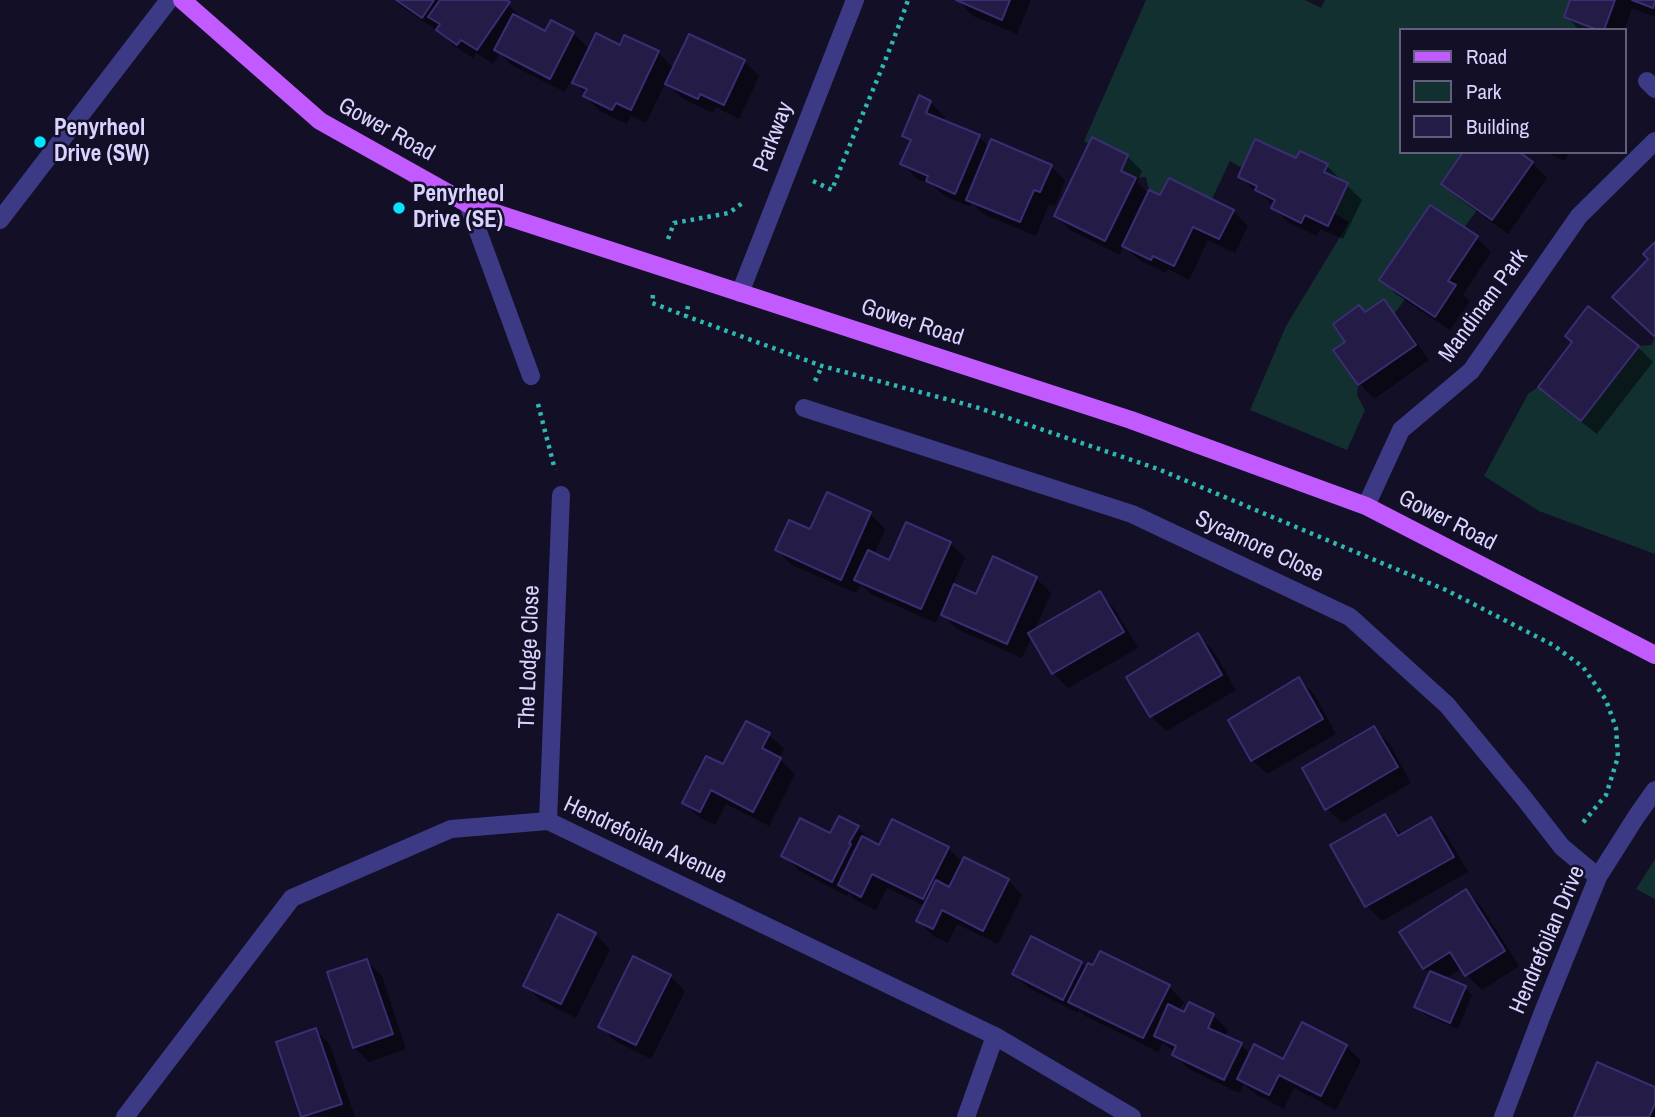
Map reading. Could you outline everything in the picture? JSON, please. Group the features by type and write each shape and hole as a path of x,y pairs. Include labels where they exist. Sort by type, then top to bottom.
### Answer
{"main road":[{"name":"Gower Road","path":"182,0 320,121 468,204 1131,420 1366,506 1655,655"}],"street":[{"path":"0,220 169,0"},
{"name":"Parkway","path":"740,293 855,0"},
{"name":"Mandinam Park","path":"1366,506 1401,430 1471,371 1579,216 1655,141"},
{"path":"468,204 531,376"},
{"name":"Sycamore Close","path":"804,408 1132,514 1350,618 1447,705 1562,847 1598,877"},
{"name":"The Lodge Close","path":"548,821 561,495"},
{"name":"Hendrefoilan Drive","path":"1503,1117 1598,877 1655,790"},
{"name":"Hendrefoilan Avenue","path":"125,1117 292,898 451,829 548,821 995,1036 1132,1117"},
{"path":"965,1117 995,1036"}],"path":[{"path":"696,278 685,316 822,366 976,407 1158,469 1446,590 1553,645 1583,667 1606,700 1616,728 1618,757 1606,795 1562,847"},
{"path":"531,376 561,495"}],"green space":[{"path":"1146,0 1305,0 1321,8 1325,0 1570,0 1564,17 1590,27 1400,28 1400,154 1463,154 1477,210 1464,228 1430,205 1380,280 1406,298 1394,314 1383,299 1365,312 1359,305 1333,323 1345,342 1333,351 1358,385 1357,395 1365,410 1347,450 1250,410 1286,326 1349,222 1334,213 1348,183 1324,172 1327,164 1296,158 1256,139 1242,168 1230,161 1212,199 1169,178 1160,195 1149,190 1146,177 1136,178 1121,171 1128,155 1093,137 1089,144 1084,141"},
{"path":"1655,335 1655,554 1539,511 1484,476 1528,394 1538,387 1582,421 1639,346 1652,345"},
{"path":"1655,859 1655,899 1636,889"}],"building":[{"path":"396,0 434,0 422,18"},
{"path":"440,0 510,2 477,50 461,40 457,45 436,30 440,24 428,17"},
{"path":"956,0 1010,0 1002,20"},
{"path":"1570,0 1615,0 1605,28 1593,28 1564,17"},
{"path":"1632,0 1655,0 1655,2 1653,8"},
{"path":"513,14 545,31 551,20 574,32 550,79 494,50"},
{"path":"596,33 620,45 624,35 659,51 631,110 616,103 612,110 583,96 587,89 572,83"},
{"path":"689,34 745,60 724,105 700,94 698,99 665,84"},
{"path":"919,95 931,101 926,113 980,135 955,194 926,181 928,176 900,164 911,140 902,136"},
{"path":"1092,137 1128,155 1121,171 1136,178 1105,241 1054,216"},
{"path":"991,139 1052,165 1040,192 1034,190 1020,222 966,200"},
{"path":"1255,139 1296,158 1300,151 1328,164 1324,172 1348,183 1328,226 1305,215 1301,223 1271,208 1275,200 1255,190 1257,186 1238,177"},
{"path":"1462,154 1522,154 1533,162 1492,220 1441,184"},
{"path":"1169,178 1234,210 1219,239 1193,227 1174,266 1153,256 1151,260 1122,246 1149,190 1160,195"},
{"path":"1430,205 1478,236 1448,281 1456,285 1435,317 1379,280"},
{"path":"1655,242 1654,336 1612,297 1648,259 1643,254"},
{"path":"1384,299 1416,345 1358,385 1333,350 1345,342 1333,324 1359,305 1365,312"},
{"path":"1588,306 1639,346 1581,421 1538,387 1572,342 1565,336"},
{"path":"827,492 871,512 841,580 775,550 789,520 810,529"},
{"path":"906,522 951,542 921,609 854,580 868,550 889,560"},
{"path":"993,556 1037,577 1007,644 941,615 954,584 976,594"},
{"path":"1100,591 1124,632 1052,674 1028,633"},
{"path":"1198,633 1222,675 1150,717 1126,677"},
{"path":"1299,677 1323,719 1251,761 1228,720"},
{"path":"746,721 770,733 762,748 781,758 753,812 711,790 700,812 682,803 706,756 723,764"},
{"path":"1374,726 1398,767 1325,810 1302,768"},
{"path":"1385,814 1398,836 1431,817 1454,857 1365,907 1330,845"},
{"path":"839,816 859,826 832,882 781,856 800,818 830,833"},
{"path":"892,819 949,847 923,899 872,874 861,897 838,885 862,836 879,845"},
{"path":"964,857 1009,879 983,931 942,910 933,929 916,921 936,880 949,887"},
{"path":"1466,889 1505,951 1465,976 1450,952 1423,969 1399,932"},
{"path":"558,914 596,933 561,1004 523,986"},
{"path":"1031,936 1082,962 1063,1000 1012,974"},
{"path":"1100,951 1170,985 1143,1038 1068,1002 1088,963 1093,965"},
{"path":"633,956 671,975 636,1045 598,1027"},
{"path":"367,959 393,1034 353,1048 327,972"},
{"path":"1430,971 1466,986 1450,1023 1414,1007"},
{"path":"1189,1002 1214,1014 1208,1028 1242,1043 1224,1080 1172,1055 1176,1046 1154,1036 1168,1004 1184,1012"},
{"path":"1302,1022 1347,1045 1321,1096 1279,1075 1269,1095 1237,1079 1254,1044 1283,1059"},
{"path":"316,1028 342,1104 301,1117 276,1042"},
{"path":"1597,1062 1655,1087 1655,1104 1649,1117 1574,1117"}],"place":[{"name":"Penyrheol Drive (SW)","path":"40,142"},
{"name":"Penyrheol Drive (SE)","path":"399,208"}]}
